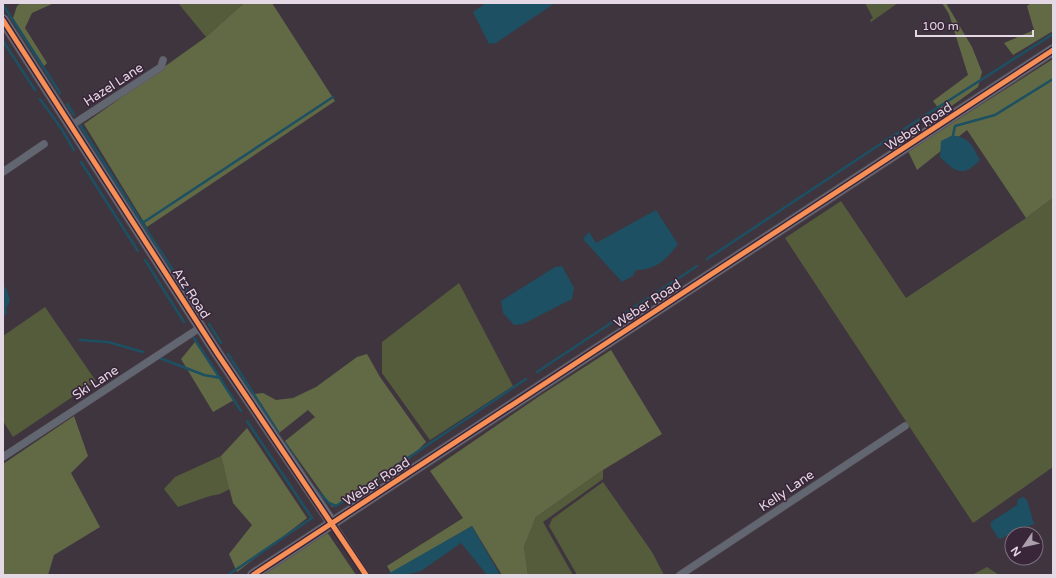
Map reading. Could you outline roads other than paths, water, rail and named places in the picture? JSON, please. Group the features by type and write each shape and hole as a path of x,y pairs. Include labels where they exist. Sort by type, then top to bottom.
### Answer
{"street":[{"name":"Atz Road","path":"3,20 201,327 366,575"},
{"name":"Weber Road","path":"252,575 1053,50"},
{"name":"Hazel Lane","path":"72,125 161,68 163,60"},
{"path":"3,172 44,144"},
{"name":"Ski Lane","path":"3,457 201,327"},
{"name":"Kelly Lane","path":"680,575 905,426"}],"water":[{"path":"486,3 555,3 496,43 489,44 473,12"},
{"path":"953,135 968,141 973,146 980,160 974,166 964,171 955,169 940,157 941,141"},
{"path":"656,210 678,244 660,263 643,270 636,270 633,276 622,282 583,239 589,232 596,243"},
{"path":"562,266 574,288 572,299 523,324 514,325 503,313 501,301 555,267"},
{"path":"3,285 6,288 10,300 6,309 7,313 3,318"},
{"path":"1023,497 1027,500 1034,524 1029,526 1004,526 1004,537 999,539 991,527 991,522 1017,505 1018,499"},
{"path":"472,526 500,575 487,575 461,543 421,571 404,575 386,575"}],"waterway":[{"path":"3,5 60,93"},
{"path":"707,259 876,147 1053,34"},
{"path":"3,41 35,90"},
{"path":"953,135 955,126 995,115 1053,79"},
{"path":"140,220 144,222 333,97"},
{"path":"40,99 61,128 74,150"},
{"path":"67,104 74,115"},
{"path":"80,125 202,314"},
{"path":"81,162 138,251"},
{"path":"145,260 184,322"},
{"path":"537,372 697,266"},
{"path":"209,324 221,343"},
{"path":"192,335 241,411"},
{"path":"80,340 108,342 143,352"},
{"path":"228,354 278,432"},
{"path":"157,357 204,375 221,378"},
{"path":"310,483 329,503 336,506 526,379"},
{"path":"228,575 312,518 247,421"},
{"path":"285,443 304,473"}]}
